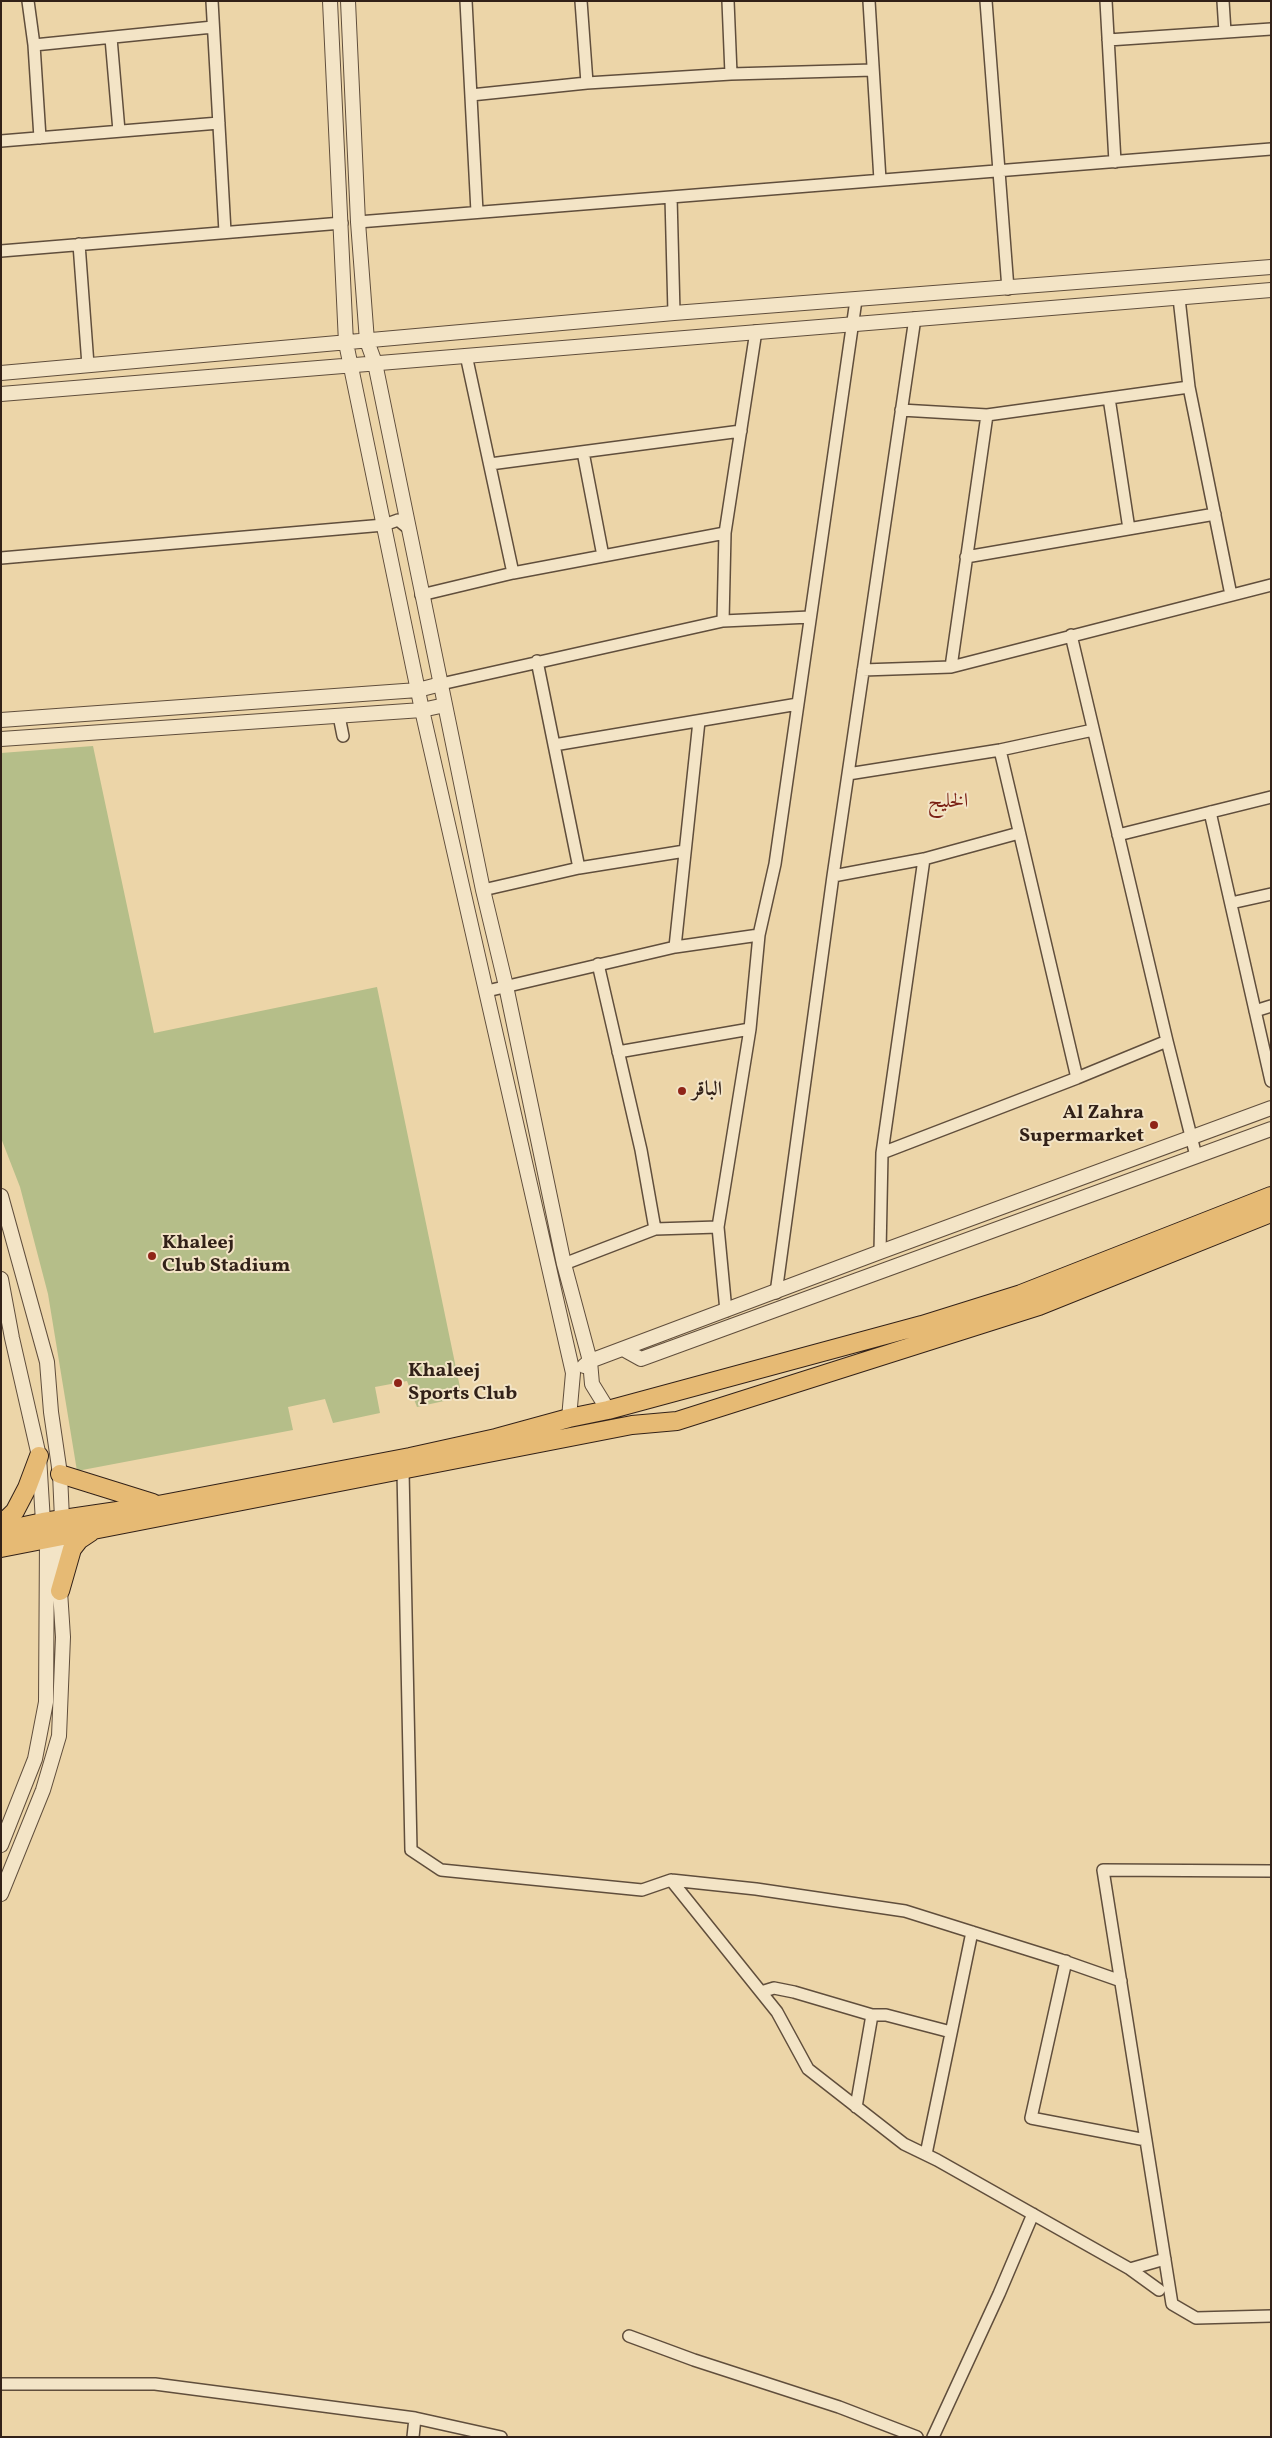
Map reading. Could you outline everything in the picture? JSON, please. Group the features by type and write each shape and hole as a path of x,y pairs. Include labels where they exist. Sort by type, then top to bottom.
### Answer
{"main road":[{"path":"1,1531 43,1522 158,1505 410,1457 608,1410 922,1325 1021,1294 1271,1196"},
{"path":"1,1548 92,1532 632,1426 677,1421 1038,1306 1271,1213"},
{"path":"1,1525 15,1511 27,1488 39,1456"},
{"path":"60,1474 158,1505"},
{"path":"60,1591 72,1550 79,1540 92,1532"}],"street":[{"path":"28,1 34,45 40,138"},
{"path":"212,1 225,232"},
{"path":"330,1 342,223 346,343 422,710 573,1373 569,1418"},
{"path":"348,1 358,222 367,341 375,363 483,890 506,986 564,1264 590,1361 592,1384 608,1410"},
{"path":"466,1 477,212"},
{"path":"580,1 587,84"},
{"path":"728,1 731,74"},
{"path":"869,1 880,180"},
{"path":"986,1 1008,289"},
{"path":"1106,1 1115,162"},
{"path":"1223,1 1225,32"},
{"path":"34,45 214,28"},
{"path":"1108,40 1271,29"},
{"path":"111,38 119,131"},
{"path":"471,95 587,84 731,74 873,70"},
{"path":"1,141 219,123"},
{"path":"358,222 1271,149"},
{"path":"671,197 674,313"},
{"path":"1,251 342,223"},
{"path":"79,244 88,365"},
{"path":"1,373 674,313 1271,268"},
{"path":"1,394 915,318 1270,291"},
{"path":"1179,298 1189,387 1232,595"},
{"path":"726,1311 718,1227 750,1030 759,935 774,864 856,300"},
{"path":"776,1293 833,876 915,318"},
{"path":"723,621 725,533 756,331"},
{"path":"466,355 513,573"},
{"path":"901,410 986,415 1189,387"},
{"path":"1109,398 1129,529"},
{"path":"951,667 986,415"},
{"path":"490,464 741,431"},
{"path":"583,452 602,556"},
{"path":"966,557 1215,514"},
{"path":"1,558 384,526 398,520 408,528"},
{"path":"421,594 513,573 725,533"},
{"path":"863,670 951,667 1271,585"},
{"path":"1,720 418,690 537,661 723,621 810,617"},
{"path":"1071,635 1190,1138 1196,1156"},
{"path":"537,661 579,868"},
{"path":"554,746 798,704"},
{"path":"1,739 422,710 445,705"},
{"path":"339,716 343,736"},
{"path":"674,948 699,721"},
{"path":"848,774 1000,750 1093,730"},
{"path":"1000,750 1077,1078"},
{"path":"1118,835 1271,797"},
{"path":"1210,812 1271,1081"},
{"path":"833,876 924,859 1019,833"},
{"path":"483,890 579,868 685,851"},
{"path":"880,1252 882,1153 924,859"},
{"path":"1231,903 1271,894"},
{"path":"487,991 674,948 759,935"},
{"path":"598,964 641,1150 655,1229"},
{"path":"1255,1012 1271,1006"},
{"path":"618,1052 750,1030"},
{"path":"882,1153 1077,1078 1167,1041"},
{"path":"573,1373 590,1361 1271,1108"},
{"path":"623,1350 641,1359 1271,1129"},
{"path":"1,1196 47,1362 51,1412 60,1474 62,1519 53,1539 46,1702 35,1759 1,1845"},
{"path":"564,1264 655,1229 718,1227"},
{"path":"1,1279 3,1299 39,1456 43,1522 53,1539 60,1591 63,1637 59,1736 43,1790 1,1894"},
{"path":"403,1471 411,1850 441,1870 642,1890 672,1880 756,1889 905,1911 1121,1981"},
{"path":"1271,1871 1104,1870 1172,2304 1196,2318 1271,2316"},
{"path":"672,1880 777,2012 808,2069 904,2144 926,2154 1130,2269 1159,2290"},
{"path":"926,2154 972,1932"},
{"path":"1066,1962 1031,2118 1146,2140"},
{"path":"761,1992 774,1988 794,1992 872,2015 886,2015 951,2032"},
{"path":"856,2106 872,2015"},
{"path":"933,2437 999,2294 1032,2214"},
{"path":"1130,2269 1165,2260"},
{"path":"629,2336 694,2360 839,2407 917,2437"},
{"path":"1,2384 155,2384 415,2418 501,2437"},
{"path":"413,2437 415,2418"}],"green space":[{"path":"93,746 154,1033 377,987 462,1397 417,1407 407,1381 375,1387 380,1413 333,1423 325,1399 288,1407 293,1430 77,1471 48,1294 20,1187 1,1138 1,753"}],"place":[{"name":"الباقر","path":"682,1091"},
{"name":"Al Zahra Supermarket","path":"1154,1125"},
{"name":"Khaleej Club Stadium","path":"152,1256"},
{"name":"Khaleej Sports Club","path":"398,1383"}],"district":[{"name":"الخليج","path":"948,803"}]}
